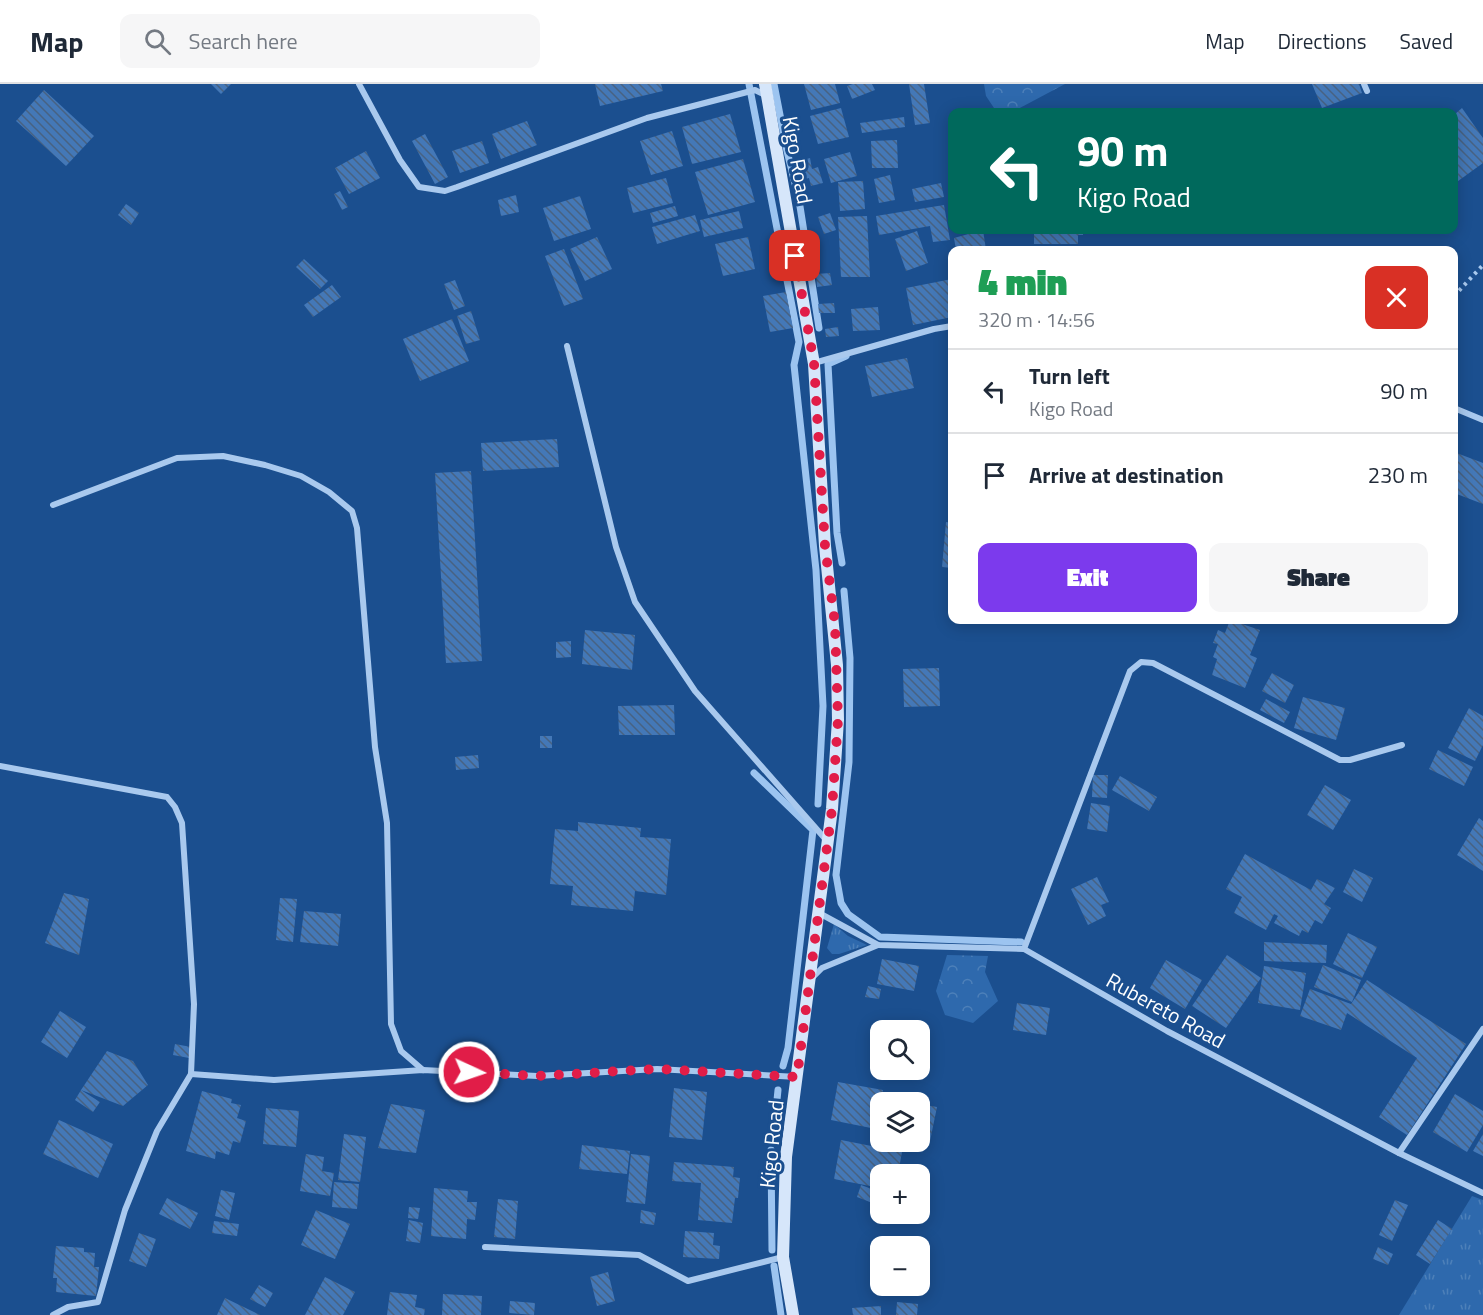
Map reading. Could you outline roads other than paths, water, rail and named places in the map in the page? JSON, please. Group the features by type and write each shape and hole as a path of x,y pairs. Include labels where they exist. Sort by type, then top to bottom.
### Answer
{"street":[{"path":"359,84 419,187 434,191 457,188 647,118 755,90 767,90"},
{"name":"Kigo Road","path":"767,90 814,363 825,546 837,665 838,720 828,842 786,1157 783,1257 793,1315"},
{"path":"814,363 948,327"},
{"path":"567,346 616,547 635,602 695,692 828,842"},
{"path":"1458,410 1483,420"},
{"path":"53,504 177,458 223,456 266,465 301,476 329,492 352,511 357,528 375,747 387,822 391,1024 401,1051 423,1070"},
{"path":"1024,950 1130,671 1141,662 1153,663 1340,760 1350,760 1402,745"},
{"path":"0,766 167,797 175,807 182,823 194,1004 191,1074 157,1131 125,1210 98,1302 68,1307 53,1315"},
{"name":"Rubereto Road","path":"819,913 878,945 1024,950 1167,1031 1399,1153 1483,1192"},
{"path":"810,981 822,968 878,945"},
{"path":"1399,1153 1483,1029"},
{"path":"191,1074 274,1080 423,1070 537,1076 657,1069 797,1077"},
{"path":"485,1247 639,1256 688,1281 783,1257"}],"waterway":[{"path":"749,84 799,342 794,365 816,570 823,706 818,804"},
{"path":"774,84 799,200 819,328"},
{"path":"842,563 837,533 828,364 846,356"},
{"path":"844,591 850,658 849,762 836,875 841,903 848,914 880,937 1021,942"},
{"path":"754,773 813,830 788,1048 783,1066"},
{"path":"774,1130 778,1090"},
{"path":"771,1150 772,1250"},
{"path":"774,1266 781,1315"}]}
